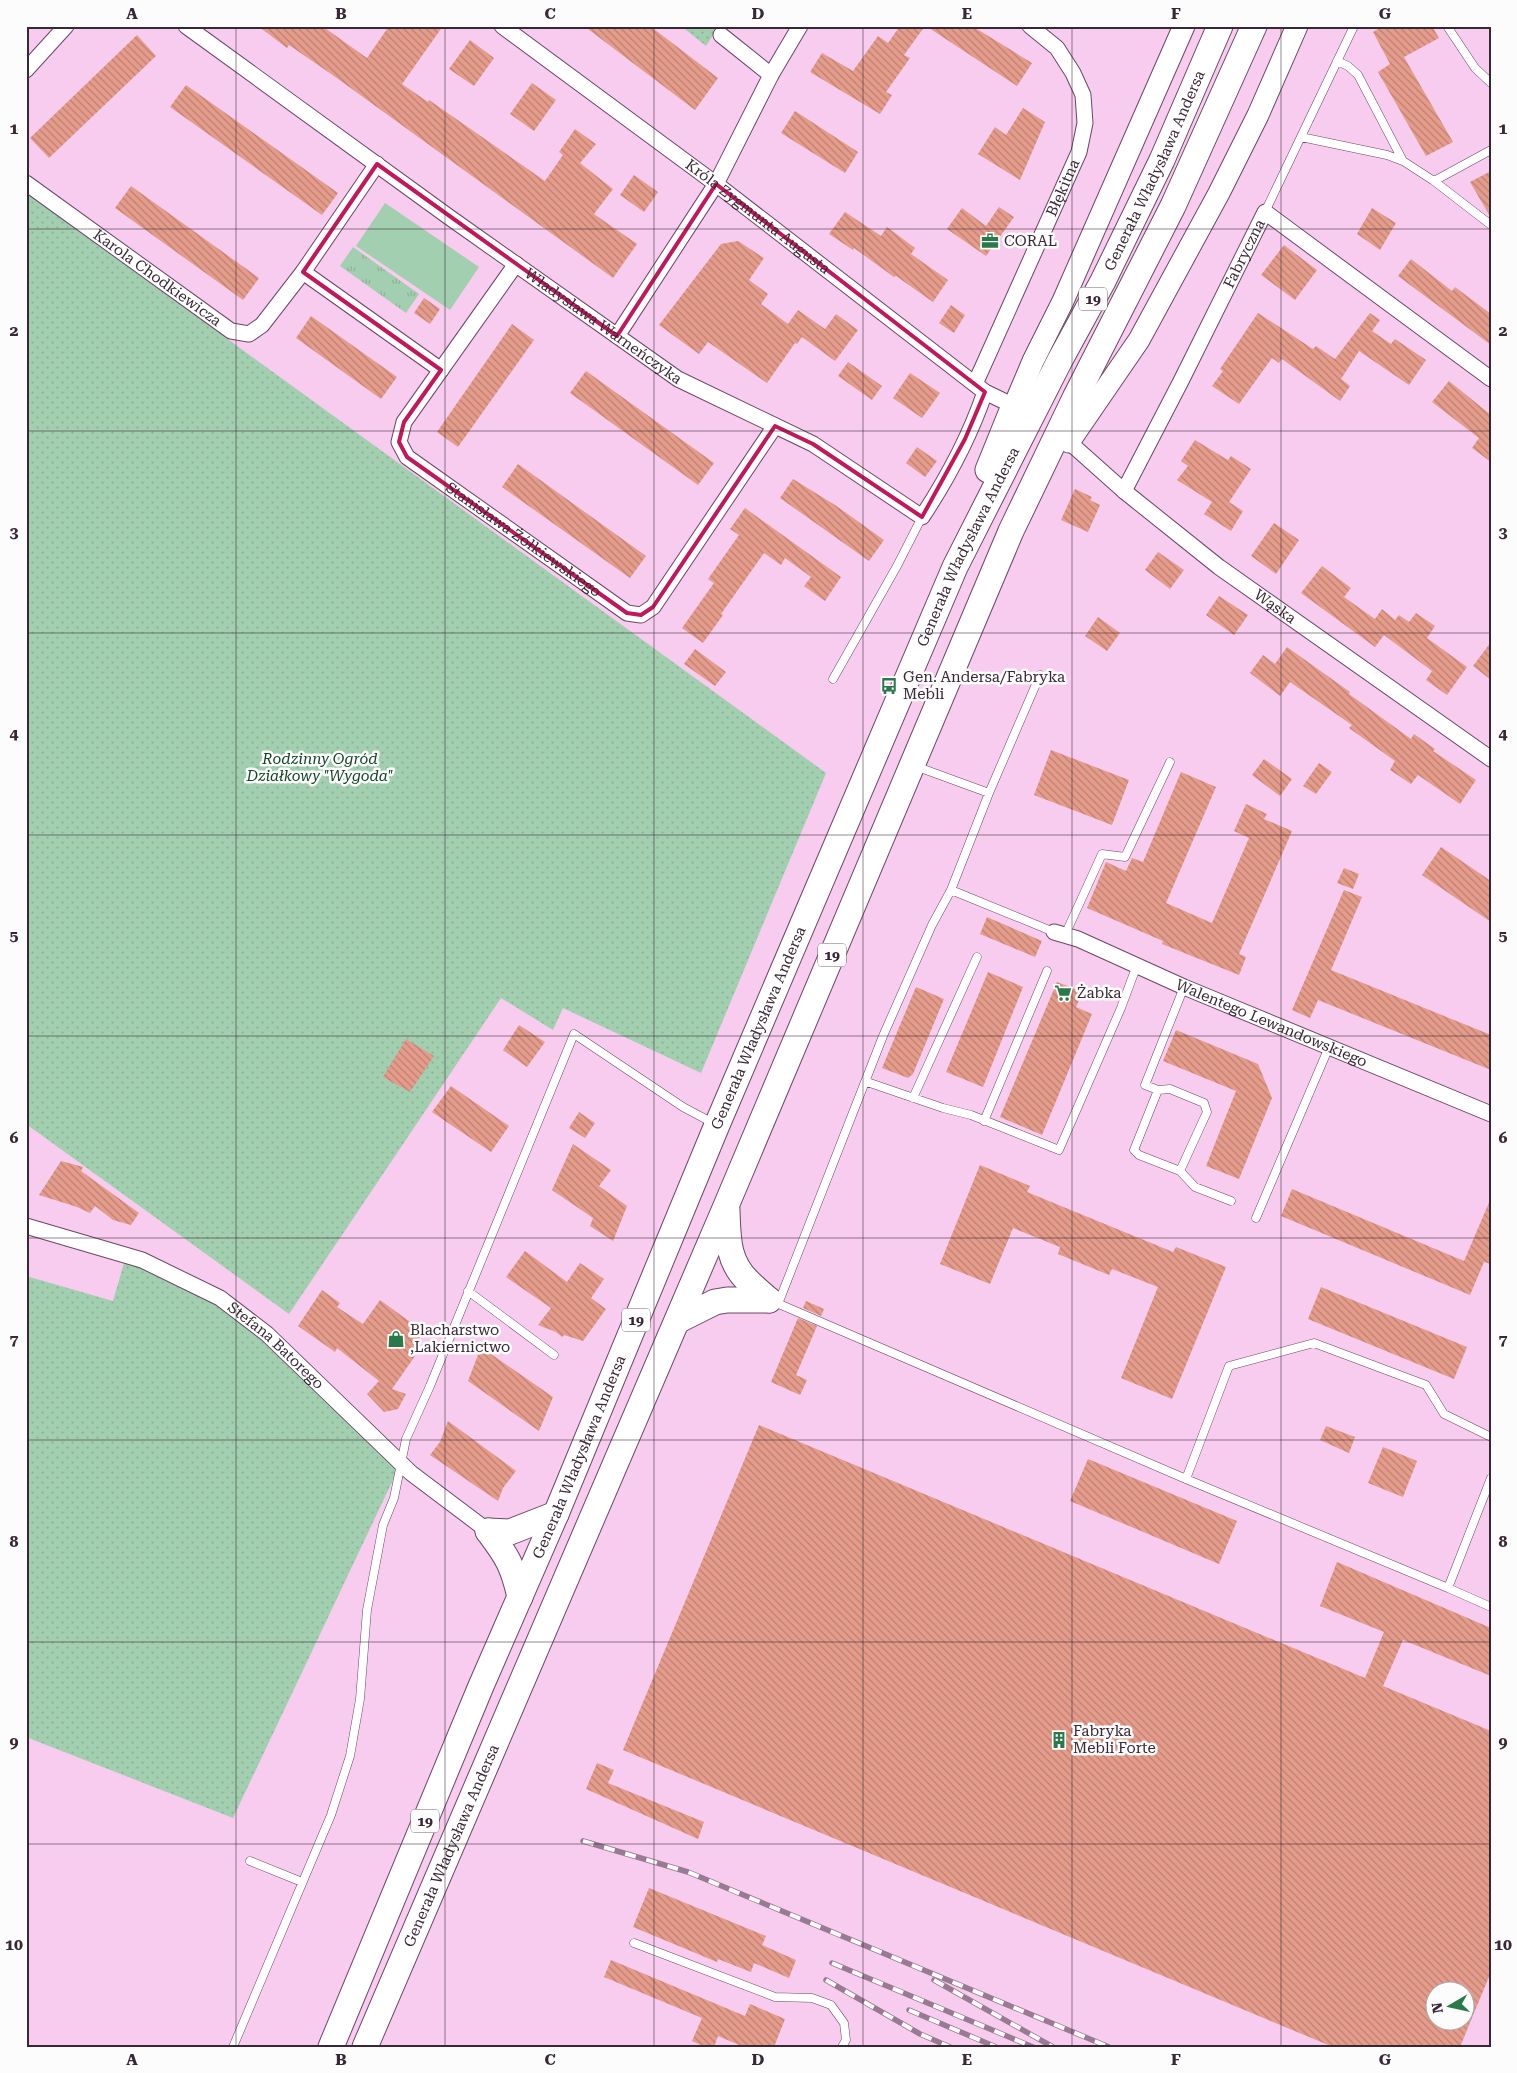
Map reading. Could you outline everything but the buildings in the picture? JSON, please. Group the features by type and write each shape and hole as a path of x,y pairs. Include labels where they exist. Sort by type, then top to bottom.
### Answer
{"highway":[{"name":"Generała Władysława Andersa","path":"331,2047 556,1514 717,1125 954,567 1060,360 1112,264 1162,160 1220,26"},
{"name":"Generała Władysława Andersa","path":"365,2047 677,1321 1011,532 1075,398 1173,206 1254,26"},
{"path":"954,567 984,478 1014,406"},
{"path":"1011,532 1052,472 1069,442"},
{"path":"726,1206 731,1259 749,1283 774,1302"},
{"path":"677,1321 715,1302 727,1300 774,1302"},
{"path":"488,1531 510,1532 556,1514"},
{"path":"488,1531 514,1571 520,1597"}],"main road":[{"path":"1014,406 1032,361 1063,301 1184,26"},
{"path":"1069,442 1143,332 1219,193 1258,115 1296,26"}],"street":[{"path":"26,70 66,26"},
{"name":"Władysława Warneńczyka","path":"186,26 678,379 813,444 922,517"},
{"name":"Króla Zygmunta Augusta","path":"502,26 716,184 980,388 1014,406"},
{"path":"617,336 716,184 771,75 800,26"},
{"name":"Błękitna","path":"980,388 1079,152 1085,123 1083,96 1073,73 1057,48 1030,26"},
{"path":"721,36 771,75"},
{"name":"Karola Chodkiewicza","path":"26,184 231,330 249,334 262,325 303,272 377,164"},
{"name":"Fabryczna","path":"1124,492 1182,381 1265,212 1491,379"},
{"name":"Stanisława Żółkiewskiego","path":"516,264 404,422 398,442 406,457 628,613 641,615 653,607 775,426"},
{"path":"303,272 441,370"},
{"path":"922,517 965,439 980,388"},
{"name":"Wąska","path":"1069,442 1124,492 1219,567 1491,759"},
{"name":"Walentego Lewandowskiego","path":"1060,934 1078,939 1184,987 1491,1114"},
{"name":"Stefana Batorego","path":"26,1226 142,1260 220,1298 268,1334 411,1473 488,1531"}],"lane":[{"path":"1265,212 1354,26"},
{"path":"1447,26 1475,68 1491,83"},
{"path":"1337,60 1348,66 1358,75 1403,161"},
{"path":"1301,137 1387,155 1403,161 1434,181 1491,225"},
{"path":"1434,181 1491,150"},
{"path":"833,679 897,566 922,517"},
{"path":"1040,675 951,890 928,934 883,1036 867,1082 774,1302 1186,1479 1491,1606"},
{"path":"951,890 1060,934 1102,854 1124,857 1170,762"},
{"path":"913,766 990,794"},
{"path":"913,1098 977,957"},
{"path":"867,1082 984,1121 1059,1150 1121,1008 1137,965"},
{"path":"984,1121 1047,971"},
{"path":"1180,1171 1207,1108 1204,1103 1170,1089 1158,1090 1145,1085 1184,987"},
{"path":"233,2047 331,1814 350,1756 360,1699 367,1610 373,1572 383,1526 394,1498 406,1439 430,1386 574,1034 683,1107 717,1125"},
{"path":"1256,1218 1329,1047"},
{"path":"1158,1090 1134,1150 1139,1155 1180,1171 1195,1187 1231,1201"},
{"path":"468,1291 554,1355"},
{"path":"1186,1479 1229,1366 1314,1343 1426,1385 1444,1414 1491,1436"},
{"path":"1448,1588 1491,1478"},
{"path":"250,1860 302,1882"},
{"path":"634,1944 775,1997 812,1998 831,2005 844,2022 846,2040 842,2047"}],"highlighted area":[{"path":"377,164 617,336 716,184 985,392 965,439 922,517 813,444 775,426 653,607 641,615 627,613 407,457 399,442 404,422 441,370 303,272"}],"green space":[{"path":"681,26 719,26 706,46"},
{"name":"Rodzinny Ogród Działkowy \"Wygoda\"","path":"26,193 826,773 701,1073 563,1008 553,1030 501,998 289,1314 26,1124"},
{"path":"385,203 479,267 450,310 356,246"},
{"path":"353,247 419,294 406,313 340,266"},
{"path":"126,1256 220,1299 401,1463 233,1818 26,1737 26,1276 113,1301"}],"railway":[{"path":"583,1841 688,1872 1109,2047"},
{"path":"832,1963 1033,2047"},
{"path":"826,1980 920,2034 950,2047"},
{"path":"934,1980 1053,2047"},
{"path":"909,2010 996,2047"}],"place":[{"name":"CORAL","path":"990,241"},
{"name":"Gen. Andersa/Fabryka Mebli","path":"889,686"},
{"name":"Żabka","path":"1063,993"},
{"name":"Blacharstwo ,Lakiernictwo","path":"396,1339"},
{"name":"Fabryka Mebli Forte","path":"1059,1740"}]}
